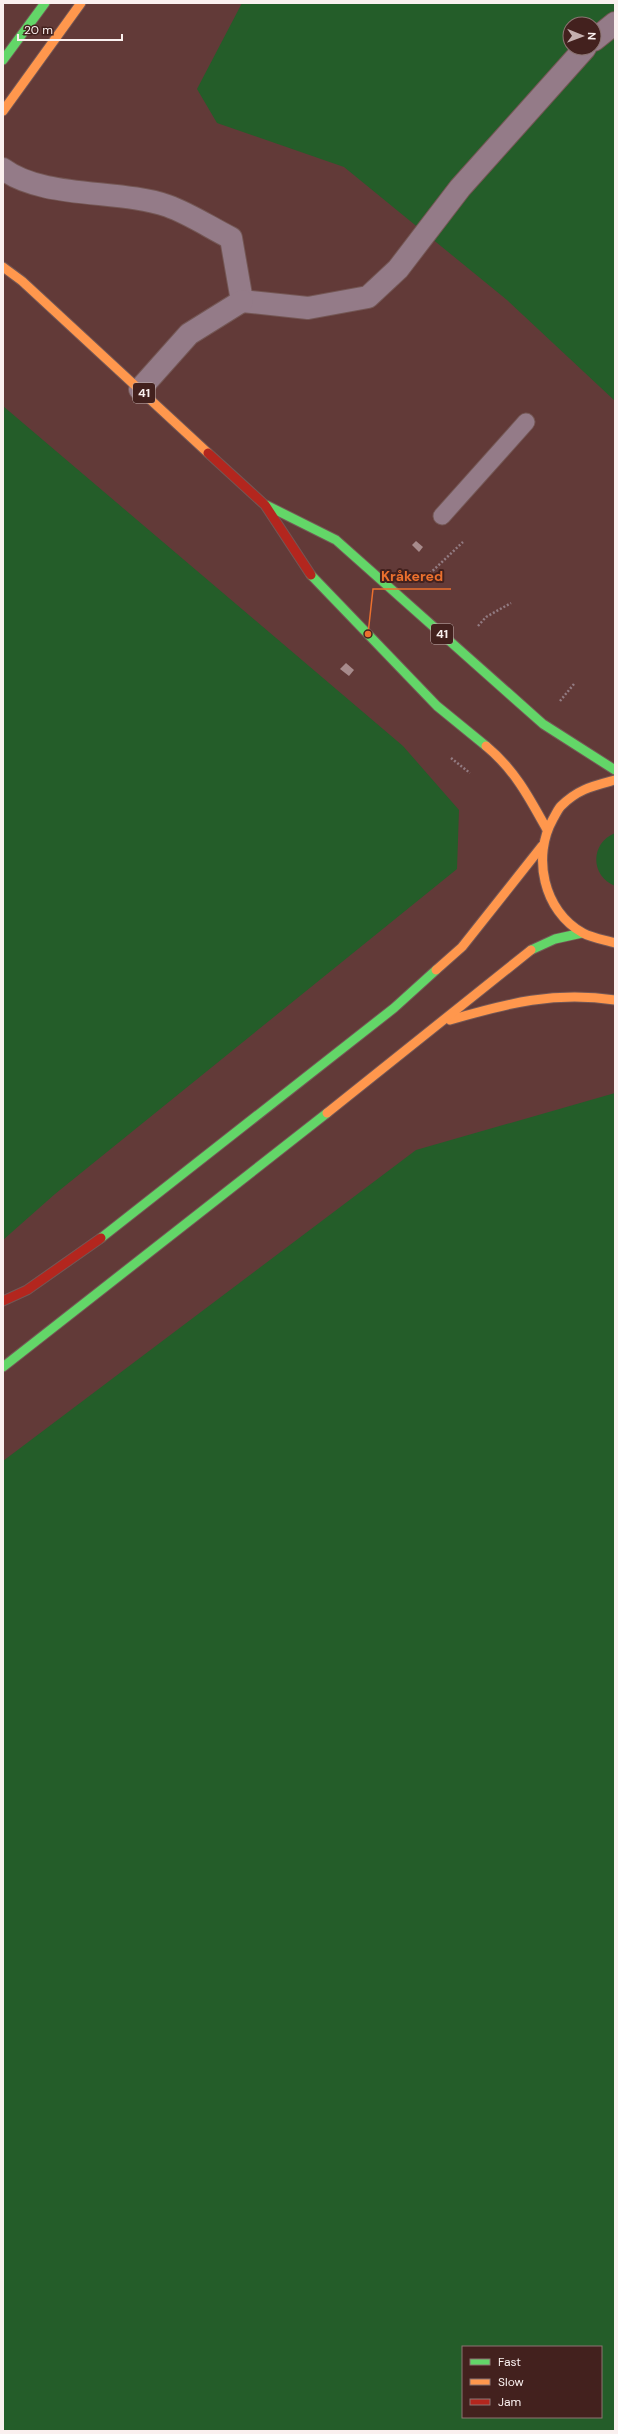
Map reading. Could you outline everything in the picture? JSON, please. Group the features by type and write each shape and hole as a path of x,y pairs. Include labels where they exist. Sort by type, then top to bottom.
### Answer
{"main road":[{"path":"3,60 45,3"},
{"path":"5,108 81,3"},
{"name":"41","path":"3,267 22,281 265,505 307,570 437,706 503,760 518,778 546,828"},
{"name":"41","path":"265,505 336,540 543,724 615,770"},
{"path":"615,780 604,781 580,790 561,807 546,828 542,846 540,871 548,896 562,917 582,933 598,940 615,943"},
{"path":"3,1301 27,1290 85,1251 394,1008 462,947 542,846"},
{"path":"3,1367 441,1023 525,953 556,939 582,933"},
{"path":"441,1023 504,1004 560,994 591,996 615,1000"}],"street":[{"path":"602,33 615,22"},
{"path":"140,389 189,334 242,301 308,308 368,297 398,269 460,188 578,56"},
{"path":"3,169 12,176 41,186 139,199 169,206 231,238 242,301"}],"lane":[{"path":"442,516 526,422"}],"path":[{"path":"423,579 463,542"},
{"path":"476,628 486,617 511,603"}],"green space":[{"path":"242,3 615,3 615,401 507,300 344,167 217,123 197,89"},
{"path":"3,406 403,746 459,810 457,869 55,1194 3,1240"},
{"path":"615,833 615,886 601,875 597,867 596,860 597,852 601,844"},
{"path":"615,1093 615,2431 3,2431 3,1461 416,1150"}],"building":[{"path":"416,541 423,547 419,552 412,545"},
{"path":"346,663 354,670 349,676 340,669"}],"traffic: fast":[{"path":"3,60 45,3"},
{"path":"266,505 336,540 543,724 615,770"},
{"path":"311,575 437,706 486,746"},
{"path":"531,950 555,939 582,933"},
{"path":"101,1238 394,1008 436,970"},
{"path":"3,1367 327,1113"}],"traffic: slow":[{"path":"3,111 81,3"},
{"path":"3,267 22,281 208,453"},
{"path":"486,746 513,774 527,794 546,828"},
{"path":"615,780 593,786 567,800 560,807 553,819 543,849 545,882 550,897 558,911 569,923 583,933 594,938 615,943"},
{"path":"436,970 462,947 542,846"},
{"path":"327,1113 531,950"},
{"path":"450,1020 492,1008 532,1000 572,997 615,1000"}],"traffic: jam":[{"path":"208,453 265,505 311,575"},
{"path":"3,1301 27,1290 101,1238"}],"place":[{"name":"Kråkered","path":"368,634"}]}
